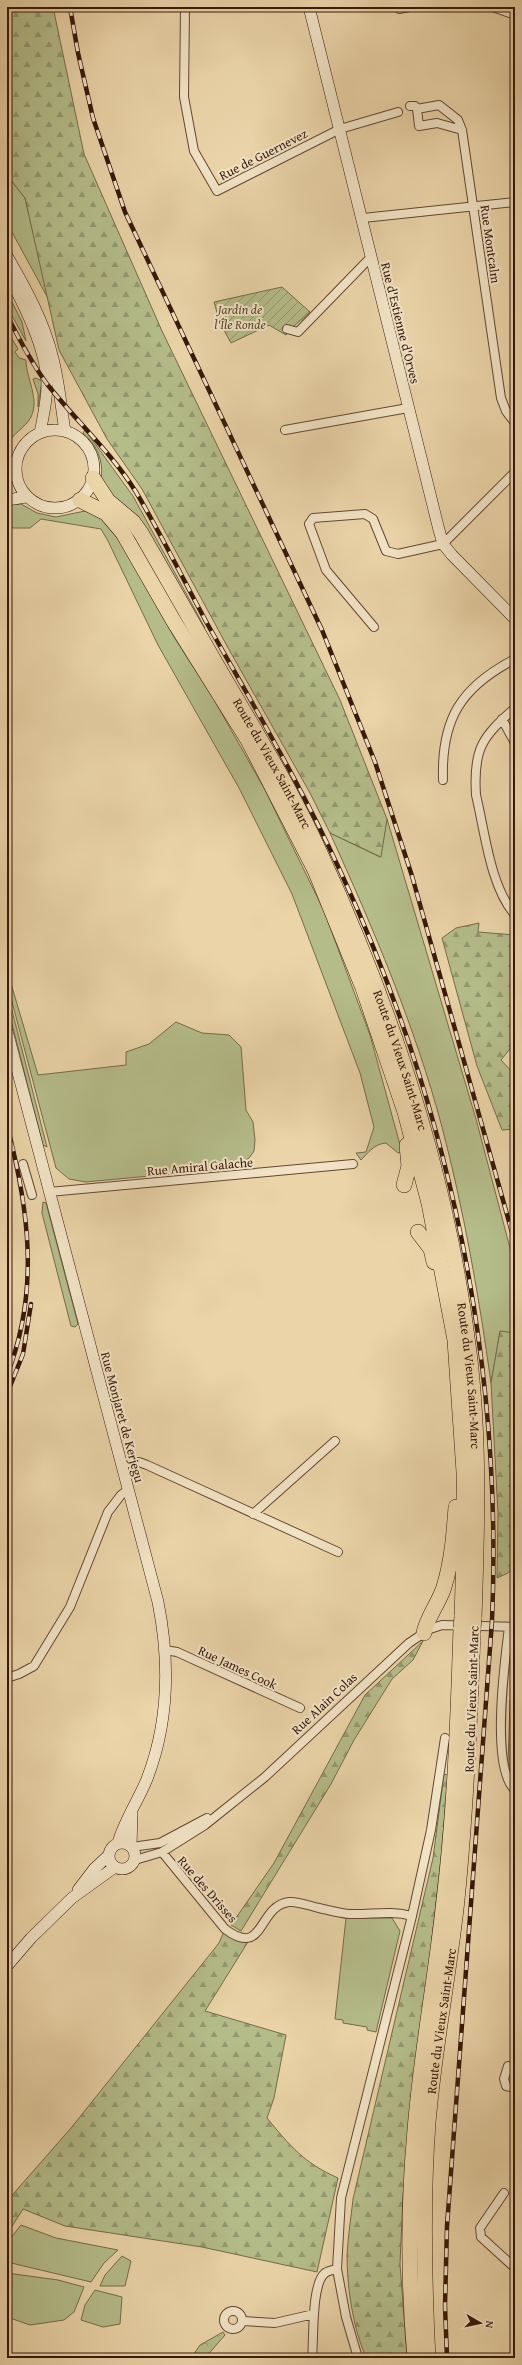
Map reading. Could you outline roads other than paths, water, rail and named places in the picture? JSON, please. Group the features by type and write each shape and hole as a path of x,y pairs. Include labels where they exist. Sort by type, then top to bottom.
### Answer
{"highway":[{"name":"Route du Vieux Saint-Marc","path":"93,478 108,501 133,522 141,533 290,793 319,850 348,916 398,1045 418,1108 442,1202 458,1275 470,1354 476,1429 478,1500 464,1623 450,1840 415,2129 409,2214 409,2290 415,2358"},
{"name":"Route du Vieux Saint-Marc","path":"80,500 106,513 132,545 173,620 248,740 315,870 339,925 363,988 405,1112 429,1203 450,1302 460,1390 465,1522 465,1818 457,1903 428,2129 424,2213 424,2273 428,2358"},
{"path":"404,1185 409,1166 405,1112"},
{"path":"418,1232 431,1249 460,1390 457,1491 450,1566 444,1588 424,1632"}],"street":[{"name":"Rue de Guernevez","path":"185,7 186,105 194,151 217,191 340,129"},
{"name":"Rue d'Estienne d'Orves","path":"309,7 363,218 371,257 408,408 444,544 452,555 515,619"},
{"path":"398,7 399,10 409,7"},
{"path":"493,7 515,15"},
{"name":"Rue Montcalm","path":"462,130 437,123 419,126 413,108 439,105 458,120 462,130 501,398 506,411 515,424"},
{"path":"340,129 398,112"},
{"path":"363,218 515,202"},
{"path":"7,256 30,296 44,328 54,361 65,431"},
{"path":"287,329 298,332 371,257"},
{"path":"7,273 28,316 46,372 46,398 40,433"},
{"path":"285,430 408,408"},
{"path":"52,430 65,431 76,436 85,444 91,455 94,466 93,478 88,490 80,500 67,507 53,509 38,505 26,497 11,476 21,449 29,440 40,433 52,430"},
{"path":"374,627 326,570 309,524 313,518 365,514 373,519 386,551 398,554 444,544 515,472"},
{"path":"7,500 26,497"},
{"path":"443,780 442,759 446,735 459,705 474,685 515,659"},
{"path":"515,708 485,736 479,750 475,781 476,795 498,887 506,905 515,915"},
{"path":"502,719 515,743"},
{"name":"Rue Monjaret de Kerjegu","path":"7,1032 158,1602 165,1650 166,1691 160,1735 147,1777 132,1811 121,1830 118,1843"},
{"path":"23,1164 32,1195"},
{"name":"Rue Amiral Galache","path":"49,1192 353,1164"},
{"path":"253,1514 334,1441"},
{"path":"121,1464 139,1462 147,1464 338,1552"},
{"path":"7,1678 19,1674 34,1666 70,1607 108,1512 121,1495 128,1490"},
{"name":"Rue Alain Colas","path":"135,1860 162,1852 205,1825 218,1813 265,1777 409,1643 424,1632 437,1626 464,1623 512,1627"},
{"path":"512,1627 501,1732 503,1767 509,1785 515,1790"},
{"name":"Rue James Cook","path":"165,1650 177,1652 300,1708"},
{"name":"Route du Vieux Saint-Marc","path":"358,2358 346,2317 337,2269 341,2198 412,1916 431,1830 445,1738"},
{"name":"Rue Monjaret de Kerjegu","path":"131,1846 132,1811"},
{"name":"Rue Alain Colas","path":"131,1846 160,1843 218,1813"},
{"path":"72,1898 115,1868 127,1869 135,1860 131,1846 118,1843 111,1849 109,1855 110,1862 115,1868"},
{"name":"Rue des Drisses","path":"162,1852 225,1929 237,1938 246,1939 256,1935 269,1913 276,1907 289,1902 349,1914 385,1912 412,1916"},
{"path":"7,1966 31,1938 72,1898 94,1869 109,1855"},
{"path":"508,2066 504,2079 506,2086 515,2088"},
{"path":"504,2194 480,2228 481,2237 515,2268"},
{"path":"312,2358 316,2293 322,2276 337,2269"},
{"path":"242,2321 276,2323 314,2314"}],"railway":[{"path":"70,7 78,53 93,118 125,212 322,630 375,762 412,876 515,1243"},
{"path":"7,315 47,384 116,463 136,492 208,625 278,749 327,843 380,964 413,1054 440,1146 462,1239 478,1334 488,1429 493,1525 492,1621 447,2226 445,2306 447,2358"},
{"path":"7,1125 21,1188 28,1250 24,1312 17,1344 7,1375"},
{"path":"7,1394 23,1354 31,1304"}],"park label":[{"name":"Jardin de l'Île Ronde","path":"240,316"}]}
